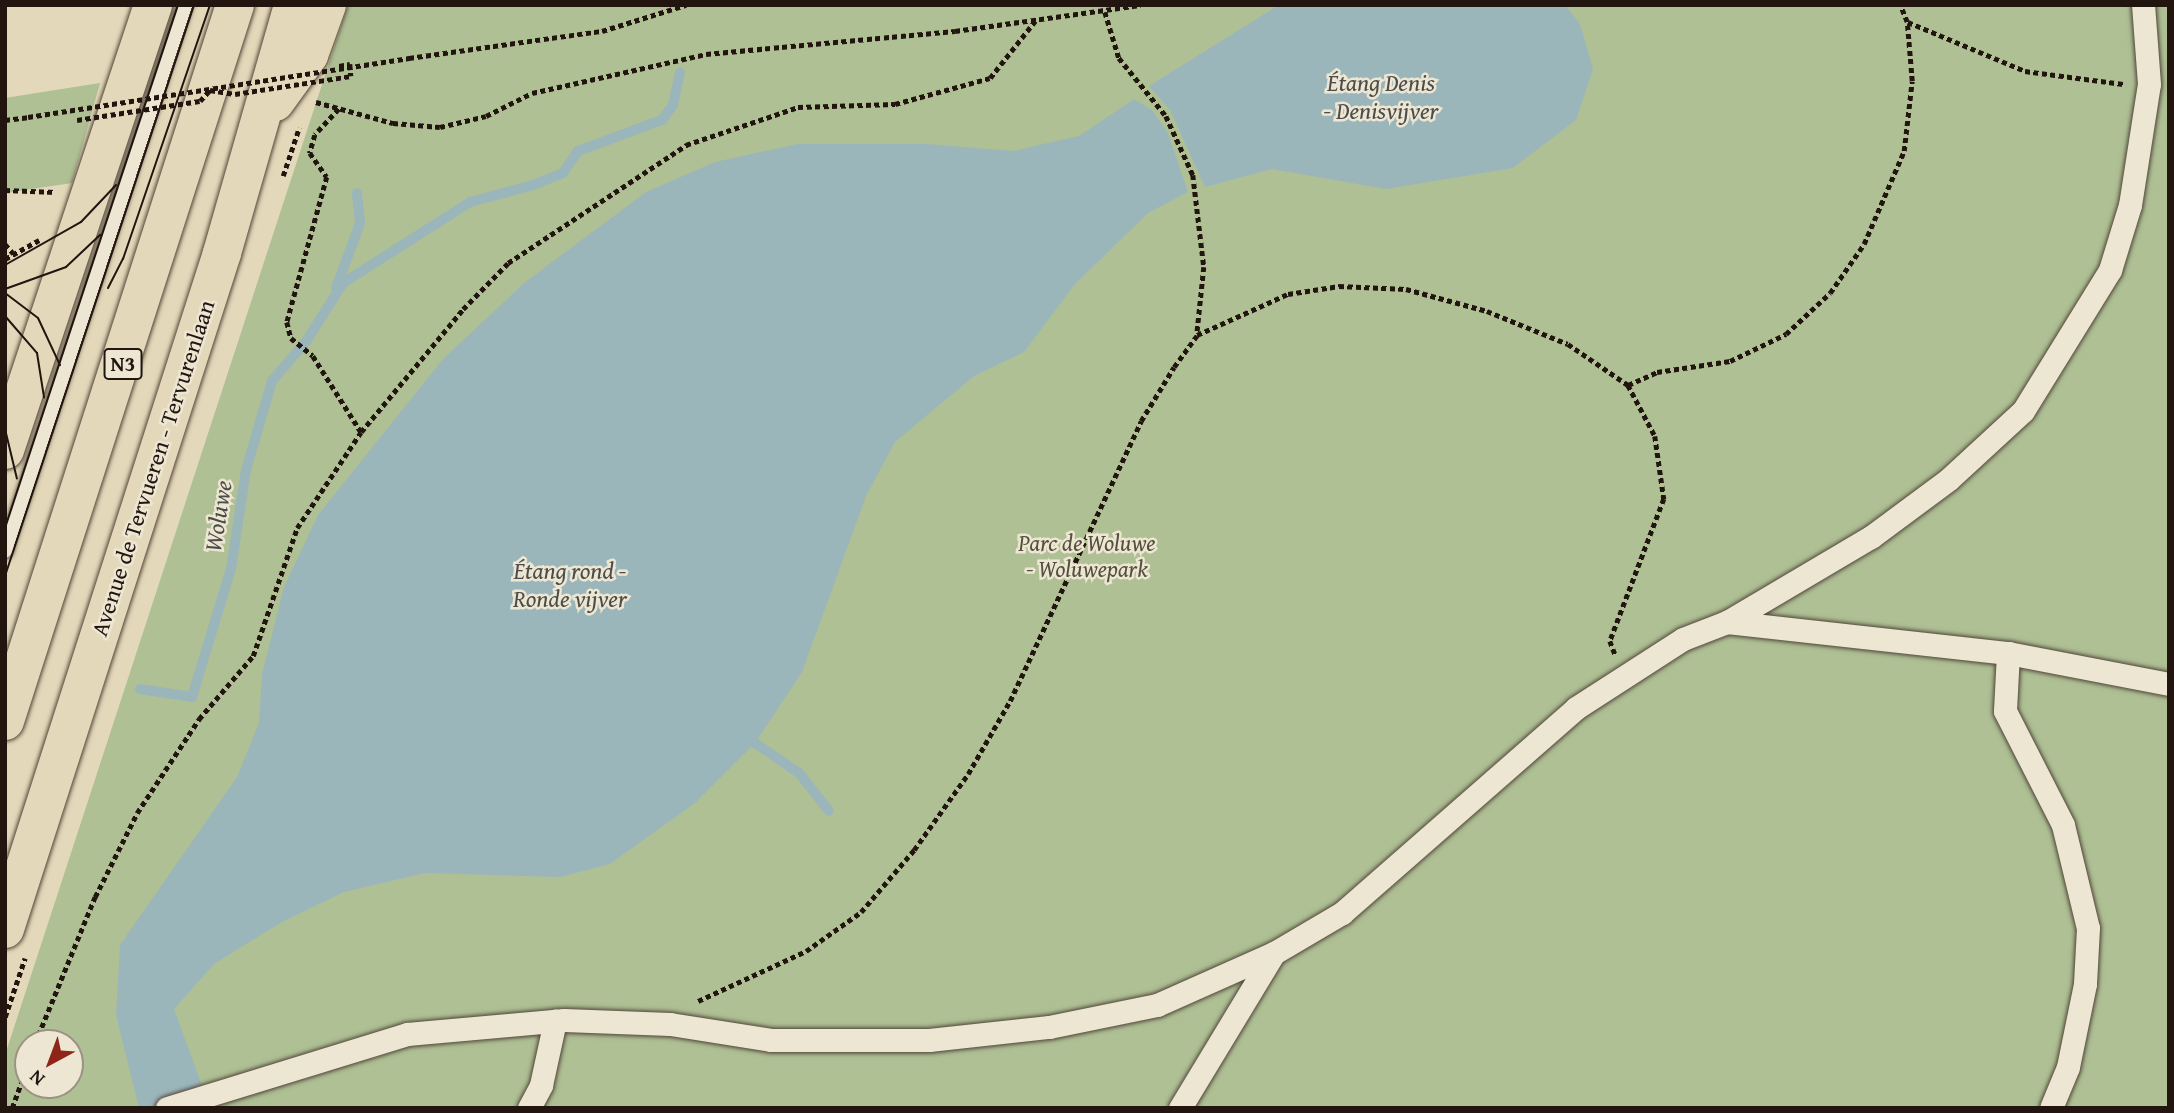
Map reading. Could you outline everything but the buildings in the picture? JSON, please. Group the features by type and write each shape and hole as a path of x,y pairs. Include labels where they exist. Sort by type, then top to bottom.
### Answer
{"main road":[{"path":"5,450 76,193 153,5"},
{"name":"N3","path":"5,721 235,5"},
{"name":"Avenue de Tervueren - Tervurenlaan","path":"5,929 258,127 293,5"},
{"path":"258,127 309,55 327,5"}],"street":[{"path":"167,1108 407,1034 555,1021 670,1024 771,1041 929,1040 1049,1027 1157,1005 1274,953 1342,914 1576,708 1623,674 1683,639 1727,622 1871,537 1949,479 2023,411 2110,270 2130,205 2149,84 2143,5"},
{"path":"1727,622 2008,653 2169,684"},
{"path":"2008,653 2006,711 2063,825 2088,928 2080,1007 2068,1067 2051,1108"},
{"path":"1180,1108 1274,953"},
{"path":"529,1108 541,1085 555,1021"}],"lane":[{"path":"5,551 185,5"},
{"path":"76,193 106,244"}],"path":[{"path":"5,120 603,31 686,5"},
{"path":"308,100 393,123 440,127 486,116 532,93 706,54 1035,21 1140,5"},
{"path":"1628,385 1657,372 1730,361 1786,334 1830,293 1864,244 1904,151 1912,82 1907,22 1900,5"},
{"path":"670,1024 699,1000 806,951 861,912 943,813 1046,629 1141,421 1197,335 1204,267 1193,175 1166,116 1119,58 1105,12"},
{"path":"42,1029 95,897 137,813 199,719 253,656 297,528 361,432 508,263 686,145 798,107 895,104 990,78 1035,21"},
{"path":"1907,22 2025,71 2090,83 2149,84"},
{"path":"210,90 235,94 351,76"},
{"path":"78,120 200,101 210,90"},
{"path":"339,109 315,135 310,153 327,177 287,322 291,338 313,356 361,432"},
{"path":"5,190 76,193"},
{"path":"5,244 14,254 5,259"},
{"path":"1197,335 1288,294 1339,286 1406,289 1487,311 1568,344 1628,385 1656,436 1664,499 1609,641 1623,674"}],"green space":[{"name":"Parc de Woluwe - Woluwepark","path":"348,5 2169,5 2169,1108 5,1108 5,1055"},
{"path":"100,83 72,183 5,193 5,98"}],"water":[{"name":"Étang Denis - Denisvijver","path":"1279,5 1565,5 1580,24 1593,69 1576,120 1513,168 1386,189 1272,169 1205,187 1170,110 1149,86"},
{"name":"Étang rond - Ronde vijver","path":"1134,99 1152,110 1168,133 1188,192 1148,213 1075,284 1024,352 974,376 895,442 866,496 802,672 755,743 695,803 610,864 560,877 425,873 344,892 282,922 214,964 174,1009 210,1108 139,1108 116,1015 120,945 237,777 259,723 262,674 284,587 318,515 443,359 524,283 646,192 715,162 798,144 927,144 1013,151 1079,136"}],"waterway":[{"name":"Woluwe","path":"140,689 192,697 231,569 246,470 272,381 307,340 343,283 470,202 533,185 563,173 578,151 662,120 673,105 680,73"},
{"name":"Woluwe","path":"336,288 360,223 357,193"},
{"path":"755,743 799,773 829,811"}],"tram line":[{"path":"5,528 178,5"},
{"path":"5,576 194,5"},
{"path":"108,288 123,259 210,5"},
{"path":"5,265 81,222 116,185"},
{"path":"5,289 66,267 100,235"},
{"path":"5,293 38,318 60,365"},
{"path":"5,316 37,353 44,397"},
{"path":"5,429 17,479"}]}
